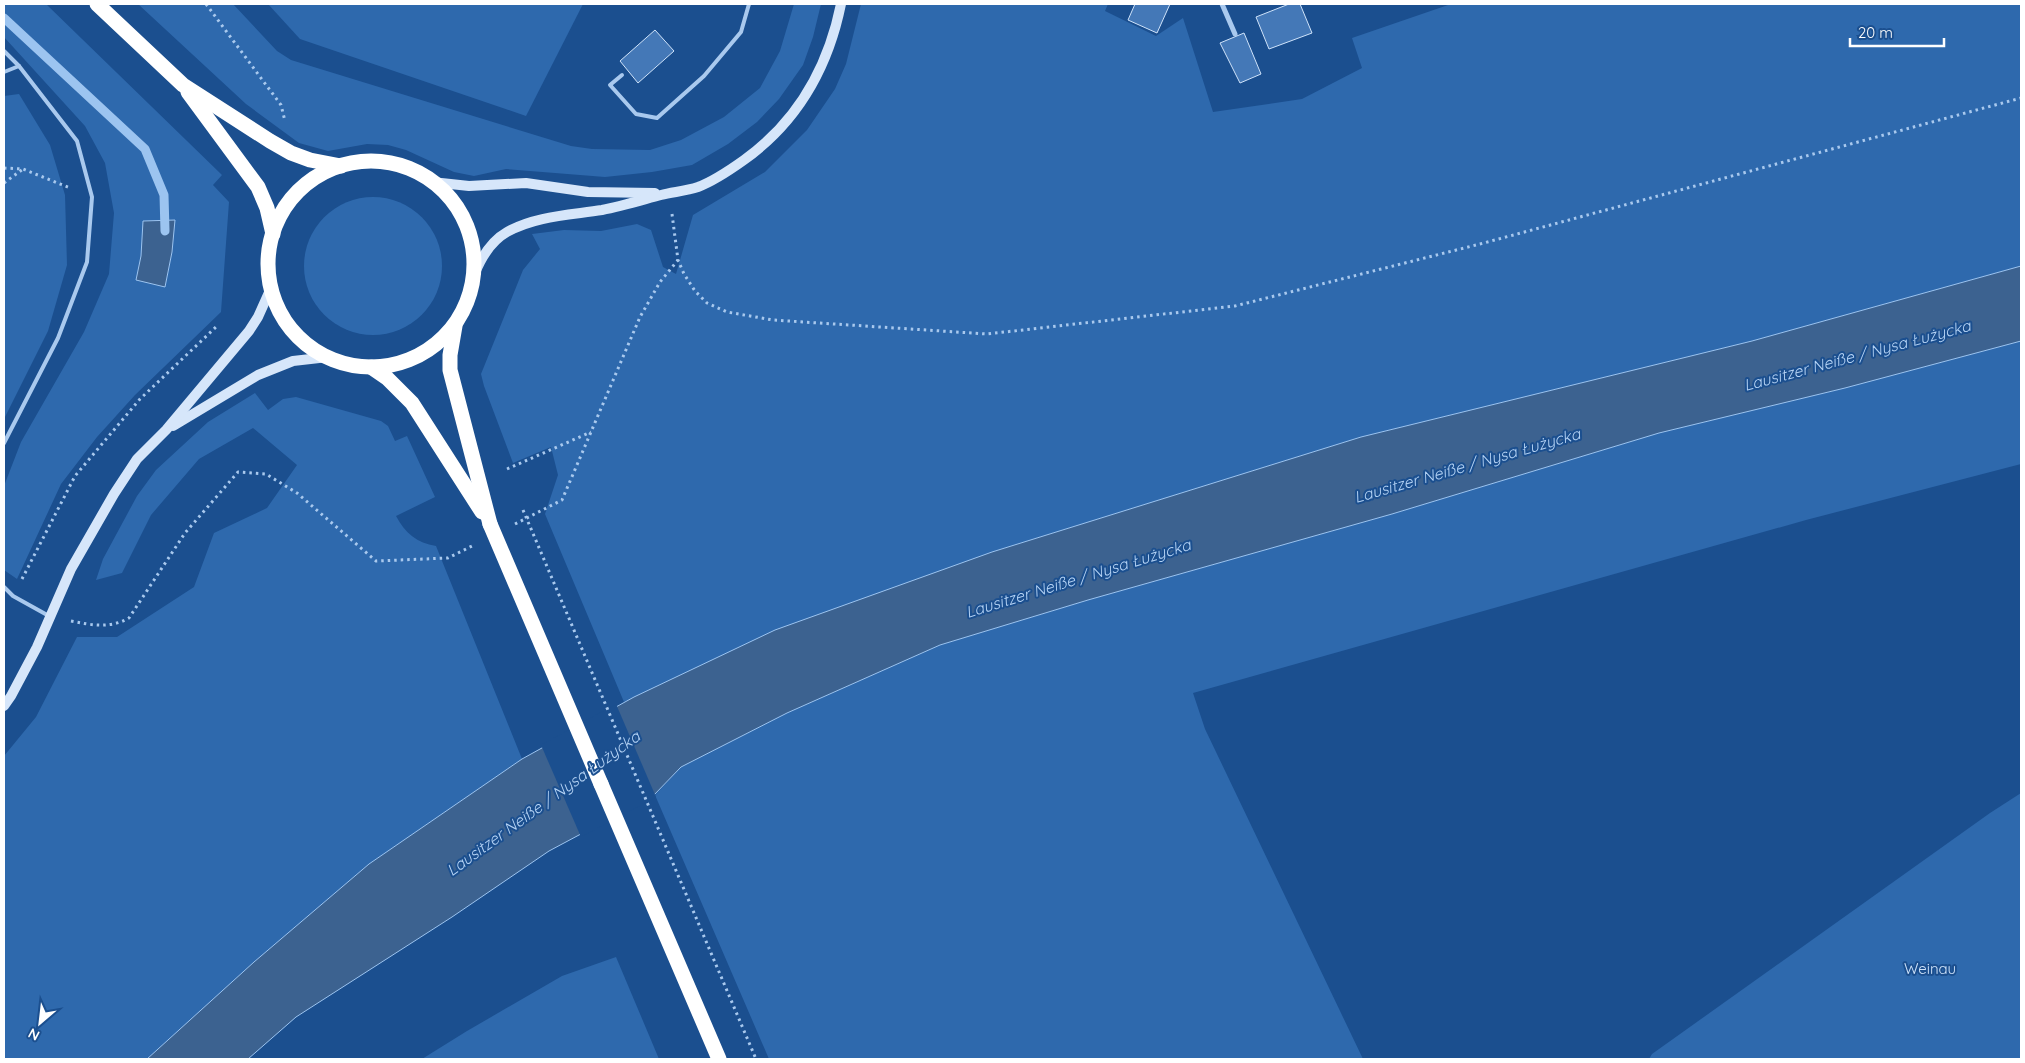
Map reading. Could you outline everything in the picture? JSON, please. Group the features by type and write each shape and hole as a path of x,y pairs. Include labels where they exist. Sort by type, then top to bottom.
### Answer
{"highway":[{"path":"97,4 183,85 258,187 267,208 273,235"},
{"path":"183,85 291,153 310,160 341,166"},
{"path":"362,162 383,162 404,167 432,182 441,188 455,204 466,222 472,243 475,273 466,306 455,324 442,339 427,351 409,360 371,367 349,364 328,357 298,336 286,322 277,306 271,288 269,252 280,216 292,199 306,185 322,174 341,166 362,162"},
{"path":"455,324 450,355 450,370 490,524 719,1059"},
{"path":"371,367 387,378 412,403 490,524"}],"street":[{"path":"475,273 482,256 495,241 506,232 521,225 605,210 698,186 728,171 758,150 781,129 806,95 823,65 837,25 841,4"},
{"path":"1222,4 1235,34"},
{"path":"432,182 470,186 526,183 588,192 669,194"},
{"path":"4,706 11,696 50,617 71,569 109,501 137,459 166,430 249,331 258,317 271,288"},
{"path":"166,430 258,375 293,361 328,357"}],"lane":[{"path":"622,75 610,85 636,114 657,118 704,76 742,32 748,4"},
{"path":"4,51 19,66 77,141 92,197 87,262 58,338 4,443"},
{"path":"4,72 19,66"},
{"path":"4,587 13,596 50,617"}],"path":[{"path":"206,4 281,105 286,124"},
{"path":"669,194 678,260 695,291 707,303 728,312 773,320 986,334 1235,306 1480,244 2021,98"},
{"path":"4,168 23,168 92,197"},
{"path":"4,183 23,168"},
{"path":"13,596 76,476 140,399 216,327"},
{"path":"507,468 592,432"},
{"path":"50,617 93,625 109,626 119,624 128,618 185,533 238,472 266,474"},
{"path":"523,510 756,1059"}],"green space":[{"path":"4,4 46,4 222,175 213,185 229,202 221,312 135,395 97,437 61,484 17,579 4,570 4,486 21,442 84,332 109,274 114,213 105,163 85,126 4,37"},
{"path":"138,4 233,4 277,51 291,60 571,146 592,149 650,150 681,140 724,117 760,88 780,51 794,4 821,4 813,37 803,65 779,99 757,122 728,144 692,165 605,177 506,169 474,176 454,172 406,150 388,145 367,144 328,151 299,143 246,104"},
{"path":"268,4 583,4 526,116 300,39"},
{"path":"861,4 1108,4 1105,11 1156,36 1183,18 1213,112 1302,99 1362,68 1352,38 1451,4 2021,4 2021,266 1752,341 1361,437 992,552 624,702 545,514 558,475 551,447 513,463 481,374 523,270 540,249 532,234 564,230 601,231 637,224 651,230 663,267 676,274 693,215 765,172 807,130 835,89 846,64"},
{"path":"19,94 50,145 65,195 67,265 48,331 4,419 4,96"},
{"path":"373,197 399,202 411,208 422,217 431,228 437,240 442,266 437,292 431,304 422,315 411,324 399,330 373,335 347,330 335,324 324,315 315,304 309,292 304,266 309,240 315,228 324,217 335,208 347,202"},
{"path":"2021,341 2021,464 1806,520 1193,693 1205,729 1363,1059 769,1059 655,795 681,767 787,713 940,645 1088,600 1392,514 1659,433 1845,388"},
{"path":"255,393 268,410 283,399 296,397 381,421 388,426 395,441 407,436 435,497 396,516 403,527 417,540 436,546 522,759 369,864 254,962 147,1059 4,1059 4,756 36,717 77,637 117,637 194,587 214,533 267,508 297,465 253,428 199,459 151,515 122,573 96,580 103,559 137,496 156,470 208,422"},
{"name":"Weinau","path":"2021,793 2021,1059 1649,1059 1652,1054 1990,813"},
{"path":"616,957 659,1059 422,1059 562,976"}],"water":[{"path":"175,220 172,252 165,287 136,280 141,256 143,221"},
{"name":"Lausitzer Neiße / Nysa Łużycka","path":"2021,266 2021,341 1845,388 1659,433 1392,514 1088,600 940,645 787,713 681,767 654,795 549,851 452,917 296,1017 248,1059 147,1059 254,962 369,864 522,759 634,697 775,630 992,552 1361,437 1752,341"}],"pier":[{"path":"616,704 656,797 581,837 541,745"}],"building":[{"path":"1135,4 1170,4 1157,33 1128,20"},
{"path":"1289,4 1300,4 1312,33 1269,49 1256,17"},
{"path":"655,30 674,51 638,83 620,61"},
{"path":"1244,33 1261,74 1240,83 1220,43"}],"waterway":[{"path":"4,18 145,149 164,195 165,231"}]}
